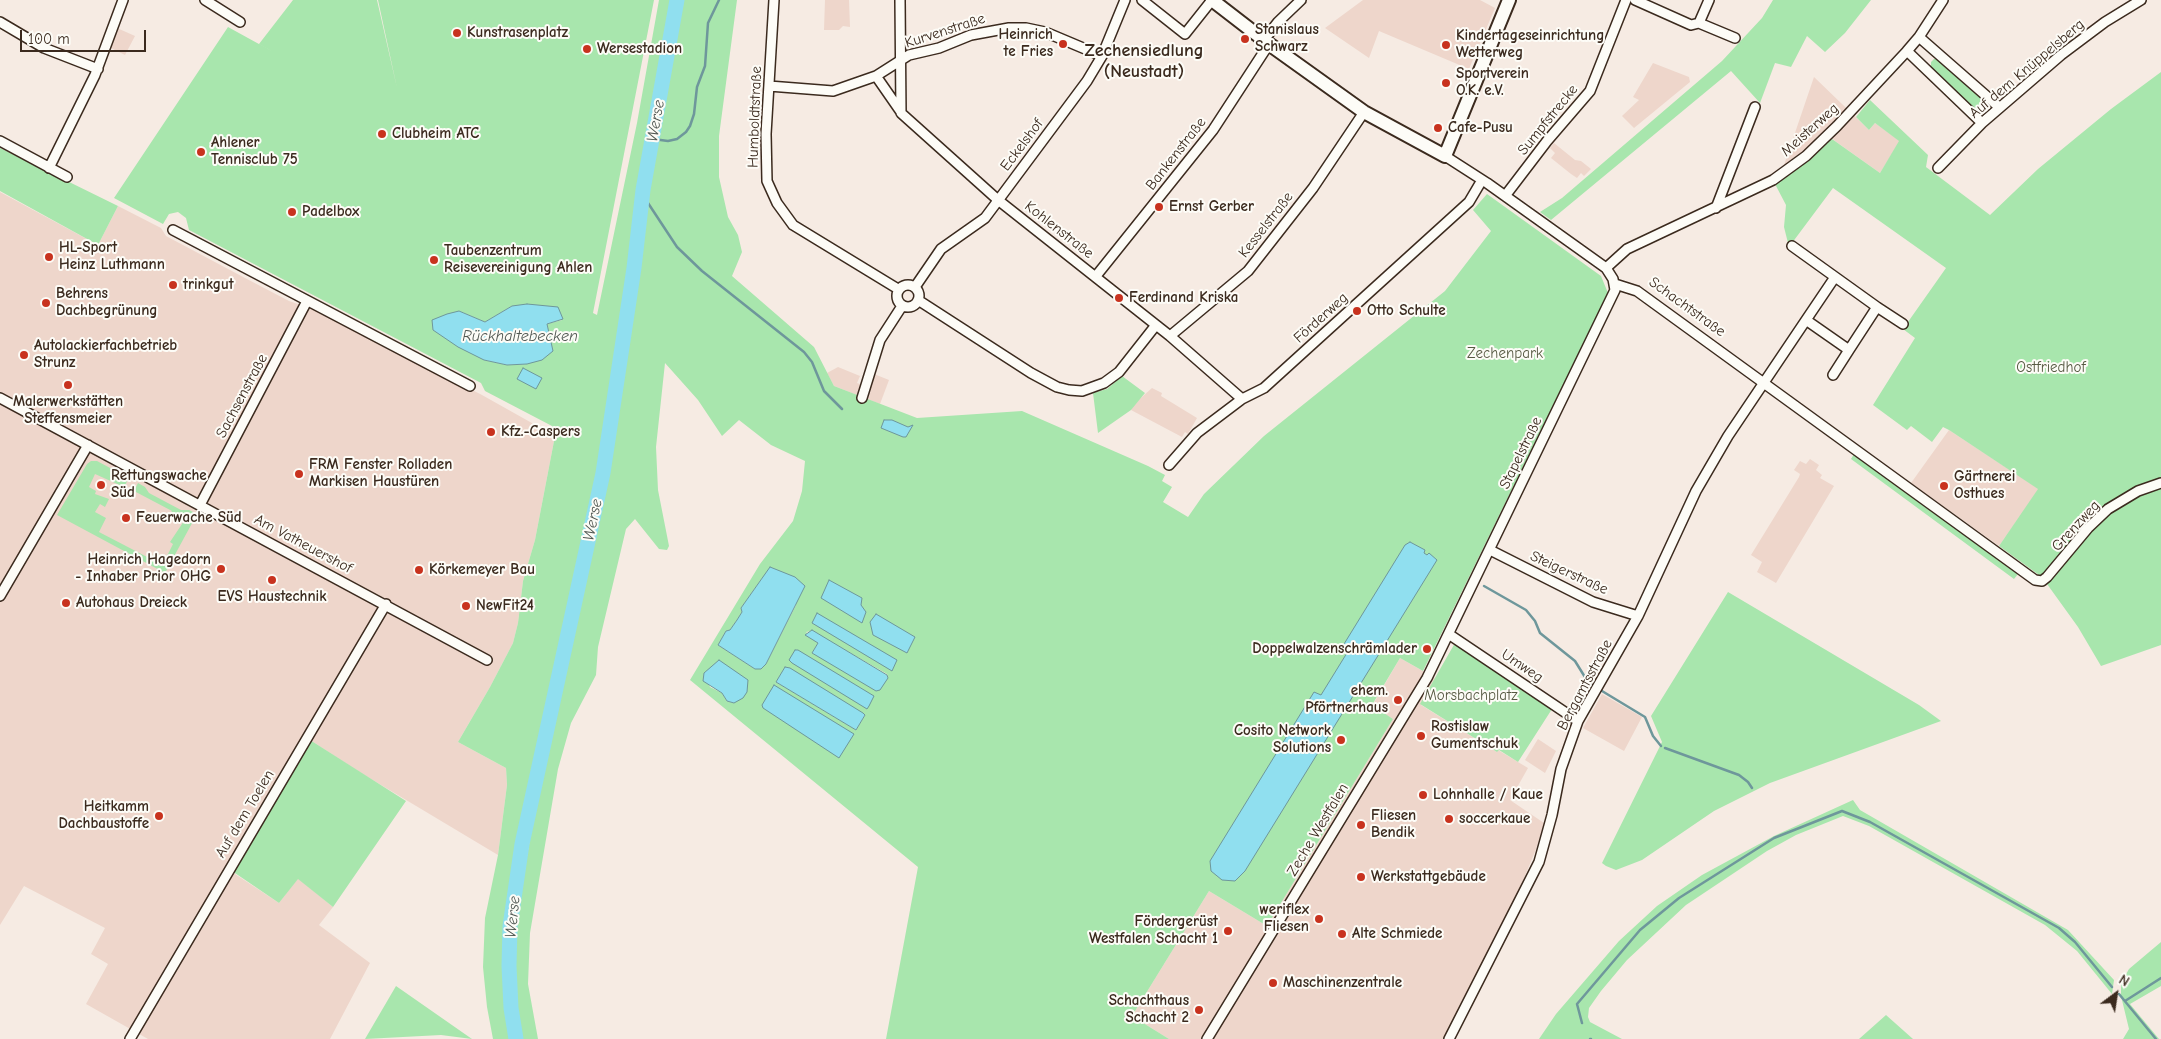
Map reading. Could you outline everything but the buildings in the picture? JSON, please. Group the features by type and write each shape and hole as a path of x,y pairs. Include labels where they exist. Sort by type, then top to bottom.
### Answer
{"street":[{"path":"50,168 98,69 123,0"},
{"path":"205,0 240,22"},
{"name":"Humboldtstraße","path":"774,0 766,134 767,181 778,204 794,225 898,289"},
{"path":"900,0 902,113"},
{"name":"Eckelshof","path":"915,287 941,249 985,218 1087,81 1102,56 1125,0"},
{"path":"1142,0 1185,34 1212,0 1266,42 1364,112 1444,156 1505,196 1606,268 1615,284"},
{"name":"Bankenstraße","path":"1096,276 1214,130 1278,22 1301,0"},
{"path":"1444,156 1509,0"},
{"name":"Sumpfstrecke","path":"1505,196 1590,91 1626,0"},
{"path":"1635,0 1691,24 1699,23 1735,38"},
{"path":"1699,23 1709,0"},
{"name":"Meisterweg","path":"1606,268 1627,249 1763,185 1806,156 1857,106 1908,51 1943,0"},
{"name":"Auf dem Knüppelsberg","path":"1938,168 1999,107 2061,55 2106,22 2141,0"},
{"path":"0,22 44,48 98,69"},
{"name":"Kurvenstraße","path":"769,86 834,91 876,76 909,56 938,48 971,35 1009,28 1026,28 1045,32 1102,56"},
{"path":"1918,37 1999,107"},
{"path":"1908,51 1982,123"},
{"name":"Kohlenstraße","path":"876,76 902,113 998,200 1170,336 1242,399"},
{"path":"1716,208 1755,106"},
{"name":"Kesselstraße","path":"1170,336 1248,271 1313,188 1364,112"},
{"path":"0,141 67,177"},
{"name":"Förderweg","path":"1169,465 1197,433 1242,399 1264,388 1469,202 1482,180"},
{"path":"173,230 470,386"},
{"path":"1792,246 1903,324"},
{"name":"Bergamtsstraße","path":"1449,1039 1539,862 1552,815 1561,769 1578,721 1638,616 1696,491 1762,382 1835,277"},
{"path":"908,284 915,287 919,293 918,300 910,307 902,306 896,297 898,289 908,284"},
{"name":"Schachtstraße","path":"1615,284 1637,291 2028,576 2042,580"},
{"name":"Stapelstraße","path":"1450,634 1613,297 1615,284"},
{"path":"918,300 1031,373 1056,387 1069,390 1082,391 1104,383 1119,372 1156,325"},
{"name":"Sachsenstraße","path":"200,505 308,301"},
{"path":"862,398 880,340 902,306"},
{"path":"1833,375 1878,307"},
{"path":"1806,320 1849,350"},
{"name":"Am Vatheuershof","path":"0,398 487,660"},
{"path":"0,596 88,445"},
{"name":"Grenzweg","path":"2042,580 2048,578 2088,528 2104,513 2138,491 2161,483"},
{"name":"Steigerstraße","path":"1490,550 1593,602 1638,616"},
{"name":"Auf dem Toelen","path":"130,1039 386,604"},
{"name":"Umweg","path":"1450,634 1578,721"},
{"name":"Zeche Westfalen","path":"1207,1039 1427,678 1450,634"}],"shaded area":[{"path":"825,0 849,0 850,27 843,26 839,30 824,30"},
{"name":"Kindertageseinrichtung Wetterweg","path":"1363,0 1480,0 1495,8 1469,69 1379,31 1369,58 1325,28"},
{"path":"117,28 135,36 125,55 109,47"},
{"path":"1653,63 1689,77 1690,82 1634,128 1622,116 1639,100 1633,97"},
{"path":"1814,77 1869,130 1875,123 1900,141 1880,173 1835,141 1826,132 1783,168"},
{"path":"1554,143 1575,160 1581,161 1591,169 1584,176 1581,173 1577,178 1571,174 1551,158 1555,153 1550,148"},
{"path":"0,192 98,245 118,206 161,228 166,236 245,278 289,301 321,312 482,395 555,436 535,540 523,581 518,623 513,643 458,742 506,768 507,785 498,855 361,773 310,740 232,872 279,903 298,878 333,907 319,925 370,963 330,1039 148,1039 86,1004 108,964 91,954 105,928 24,886 0,925"},
{"path":"838,367 860,376 857,383 869,387 874,374 889,380 880,404 834,386 827,373"},
{"path":"1152,388 1162,393 1161,396 1197,418 1188,434 1185,432 1182,437 1131,410 1134,404"},
{"path":"1949,430 2039,489 1999,546 1911,483"},
{"path":"1810,459 1819,465 1816,470 1822,475 1820,478 1834,486 1776,583 1757,572 1762,562 1751,555 1799,477 1800,474 1794,470 1800,461 1806,464"},
{"path":"1400,658 1435,678 1421,705 1497,752 1498,750 1528,768 1510,800 1544,823 1536,849 1514,903 1445,1039 1169,1039 1132,1016 1209,891 1267,926 1393,719 1372,706"},
{"path":"1602,694 1642,717 1624,751 1583,728"},
{"path":"1538,739 1556,751 1545,773 1525,760"}],"green space":[{"name":"Zechenpark","path":"293,0 377,0 397,88 378,0 654,0 593,313 597,315 637,123 659,0 737,0 719,136 719,177 728,217 738,235 742,252 732,276 814,347 834,386 917,418 1022,411 1165,475 1162,481 1172,487 1163,502 1188,517 1204,494 1264,436 1445,291 1491,231 1473,210 1487,194 1601,276 1608,293 1423,671 1400,658 1372,705 1393,719 1267,926 1209,891 1132,1016 1169,1039 886,1039 918,867 690,680 760,564 793,521 802,491 805,461 771,445 739,420 722,436 698,400 665,363 656,447 658,490 669,546 667,550 659,549 635,519 626,529 598,647 596,675 571,723 558,769 530,933 528,984 538,1039 521,1039 515,1008 513,967 515,928 533,821 561,688 554,686 517,849 505,926 507,1009 513,1039 493,1039 487,1007 483,967 485,918 498,855 507,785 506,768 458,742 513,643 518,623 523,581 535,540 555,436 552,426 485,391 481,383 189,230 186,218 178,212 169,214 163,224 114,198 228,27 288,60 259,44","holes":["512,306 562,320 547,324 550,339 527,364 507,365 484,360 459,311 485,322","763,577 796,605 766,664 755,669 718,645 726,631 730,630 742,612 741,608","812,631 887,674 888,678 812,653 818,643 806,632","713,667 734,703 727,701 722,693 710,687 704,673","785,668 865,715 856,730 776,682"]},
{"path":"1773,0 1871,0 1845,33 1825,52 1807,36 1791,67 1775,63 1760,103 1731,71 1551,220 1540,212 1562,198 1722,61 1762,18"},
{"path":"1934,59 1938,59 1986,101 1988,107 1984,113 1976,113 1931,67 1931,62"},
{"name":"Ostfriedhof","path":"2161,72 2161,480 2136,488 2045,575 2039,575 1999,546 2038,489 1949,430 1943,427 1932,442 1911,426 1907,430 1873,405 1915,338 1903,329 1946,268 1833,188 1789,247 1784,227 1786,205 1775,184 1832,139 1880,173 1899,141 1875,123 1869,130 1856,117 1870,100 1928,155 1926,167 1990,215 2038,169 2111,109"},
{"path":"0,148 118,206 98,245 0,191"},
{"path":"1122,376 1145,393 1131,410 1098,433 1093,393 1107,389"},
{"path":"1854,454 2018,574 2014,579 1851,459"},
{"path":"91,461 97,461 129,478 124,487 95,474 89,487 96,491 95,494 109,499 105,507 100,504 95,512 106,518 99,532 151,559 155,552 164,558 168,554 173,544 170,542 184,521 170,514 172,511 134,491 138,483 145,487 149,493 181,510 189,510 197,514 165,573 57,515 87,464"},
{"path":"2161,487 2161,645 2101,666 2078,627 2047,584 2090,530 2111,512 2140,494"},
{"path":"1728,592 1919,705 1941,721 1770,783 1714,811 1642,860 1616,870 1606,866 1602,863 1662,742 1651,716"},
{"name":"Morsbachplatz","path":"1455,643 1552,709 1518,762 1499,750 1497,752 1420,704"},
{"path":"310,740 406,801 333,907 298,879 279,903 232,871"},
{"path":"1853,800 1860,810 2068,930 2114,980 2112,994 2077,951 2045,925 1869,826 1843,816 1796,835 1767,851 1686,905 1627,960 1589,1008 1588,1017 1590,1022 1622,1039 1539,1039 1556,1014 1619,941 1657,906 1702,875 1774,836"},
{"path":"2161,942 2161,986 2130,1004 2159,1039 2123,1039 2129,1029 2121,996 2121,983 2129,969"},
{"path":"396,986 472,1039 441,1035 365,1039"},
{"path":"1886,1015 1913,1039 1859,1039"}],"water":[{"name":"Rückhaltebecken","path":"527,304 558,307 563,319 547,324 553,351 542,360 527,364 507,365 484,360 458,347 433,330 432,320 447,314 459,311 485,322 512,306"},
{"path":"523,368 542,378 536,389 517,379"},
{"path":"884,420 892,420 908,427 913,425 906,437 903,437 881,428"},
{"path":"1410,542 1425,550 1424,553 1427,555 1429,553 1437,560 1245,871 1235,881 1222,880 1211,871 1210,861 1314,692 1321,695 1350,648 1344,644 1405,545"},
{"path":"770,567 795,577 805,586 766,664 761,669 755,669 718,645 726,631 730,630 737,620 742,612 741,608"},
{"path":"829,580 862,598 861,605 866,612 862,623 821,598"},
{"path":"817,613 897,660 892,671 812,623"},
{"path":"876,614 915,637 907,653 873,635 870,622"},
{"path":"812,630 887,675 888,678 880,690 876,691 812,653 818,643 805,635"},
{"path":"795,650 798,650 874,696 867,709 792,663 789,660"},
{"path":"719,660 748,680 747,692 743,698 734,703 727,701 722,693 703,681 704,673"},
{"path":"785,667 790,668 863,713 865,715 856,730 776,682"},
{"path":"774,685 854,734 839,758 763,708 762,705"}],"waterway":[{"name":"Werse","path":"516,1039 511,1008 510,926 522,844 603,473 634,268 643,190 677,0"},
{"path":"653,139 668,141 677,139 690,126 694,114 697,87 705,66 708,23 719,0"},
{"path":"643,190 648,203 677,247 702,271 804,352 812,362 824,391 842,409"},
{"path":"1484,586 1526,610 1535,621 1540,633 1575,661 1588,682 1592,685"},
{"path":"1602,691 1645,717 1653,736 1661,746"},
{"path":"1665,748 1739,775 1752,788"},
{"path":"1582,1023 1577,1004 1640,930 1679,898 1774,838 1842,811 1870,822 2059,928 2075,942 2112,987"},
{"path":"2125,1001 2161,978"},
{"path":"2119,994 2156,1039"}],"place":[{"name":"Kunstrasenplatz","path":"457,33"},
{"name":"Stanislaus Schwarz","path":"1245,39"},
{"name":"Heinrich te Fries","path":"1063,44"},
{"name":"Kindertageseinrichtung Wetterweg","path":"1446,45"},
{"name":"Wersestadion","path":"587,49"},
{"name":"Sportverein O.K. e.V.","path":"1446,83"},
{"name":"Cafe-Pusu","path":"1438,128"},
{"name":"Clubheim ATC","path":"382,134"},
{"name":"Ahlener Tennisclub 75","path":"201,152"},
{"name":"Ernst Gerber","path":"1159,207"},
{"name":"Padelbox","path":"292,212"},
{"name":"HL-Sport Heinz Luthmann","path":"49,257"},
{"name":"Taubenzentrum Reisevereinigung Ahlen","path":"434,260"},
{"name":"trinkgut","path":"173,285"},
{"name":"Ferdinand Kriska","path":"1119,298"},
{"name":"Behrens Dachbegrünung","path":"46,303"},
{"name":"Otto Schulte","path":"1357,311"},
{"name":"Autolackierfachbetrieb Strunz","path":"24,355"},
{"name":"Malerwerkstätten Steffensmeier","path":"68,385"},
{"name":"Kfz.-Caspers","path":"491,432"},
{"name":"FRM Fenster Rolladen Markisen Haustüren","path":"299,474"},
{"name":"Rettungswache Süd","path":"101,485"},
{"name":"Gärtnerei Osthues","path":"1944,486"},
{"name":"Feuerwache Süd","path":"126,518"},
{"name":"Heinrich Hagedorn - Inhaber Prior OHG","path":"221,569"},
{"name":"Körkemeyer Bau","path":"419,570"},
{"name":"EVS Haustechnik","path":"272,580"},
{"name":"Autohaus Dreieck","path":"66,603"},
{"name":"NewFit24","path":"466,606"},
{"name":"Doppelwalzenschrämlader","path":"1427,649"},
{"name":"ehem. Pförtnerhaus","path":"1398,700"},
{"name":"Rostislaw Gumentschuk","path":"1421,736"},
{"name":"Cosito Network Solutions","path":"1341,740"},
{"name":"Lohnhalle / Kaue","path":"1423,795"},
{"name":"Heitkamm Dachbaustoffe","path":"159,816"},
{"name":"soccerkaue","path":"1449,819"},
{"name":"Fliesen Bendik","path":"1361,825"},
{"name":"Werkstattgebäude","path":"1361,877"},
{"name":"weriflex Fliesen","path":"1319,919"},
{"name":"Fördergerüst Westfalen Schacht 1","path":"1228,931"},
{"name":"Alte Schmiede","path":"1342,934"},
{"name":"Maschinenzentrale","path":"1273,983"},
{"name":"Schachthaus Schacht 2","path":"1199,1010"}],"district":[{"name":"Zechensiedlung (Neustadt)","path":"1144,61"}]}
